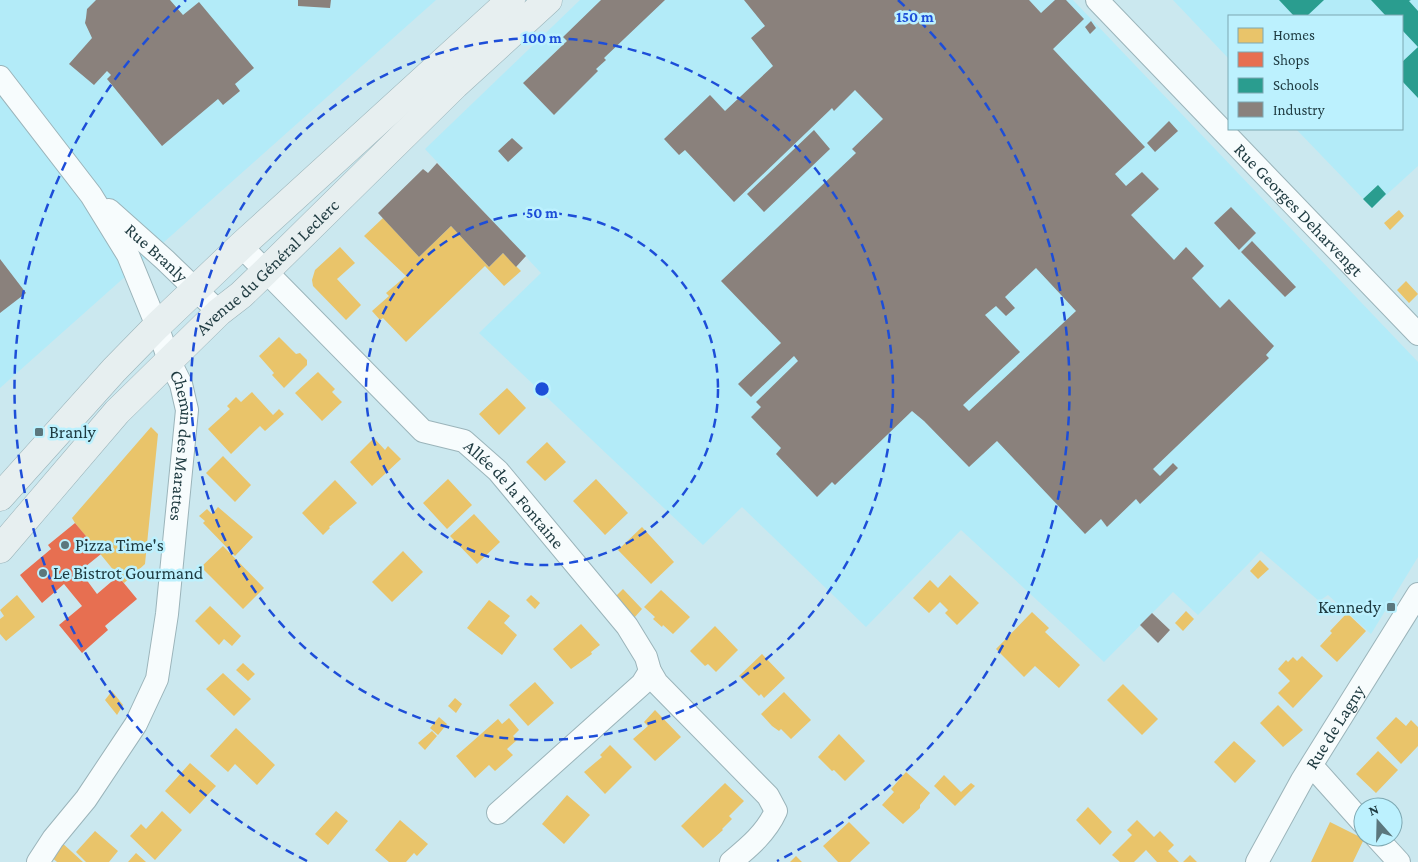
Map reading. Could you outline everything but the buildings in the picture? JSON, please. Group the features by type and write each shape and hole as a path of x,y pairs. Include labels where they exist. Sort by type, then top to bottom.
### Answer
{"main road":[{"name":"Avenue du Général Leclerc","path":"0,496 114,370 157,326 510,0"},
{"name":"Avenue du Général Leclerc","path":"0,549 117,412 219,312 241,295 266,271 456,85 548,0"}],"street":[{"name":"Rue Georges Deharvengt","path":"1097,0 1418,334"},
{"name":"Rue Branly","path":"0,77 91,195 128,255 157,326"},
{"name":"Rue Branly","path":"91,195 165,260 219,312"},
{"name":"Allée de la Fontaine","path":"242,246 423,431 464,441 498,471 627,626 646,657 650,671 658,683 768,796 776,811 770,823 754,842 731,862"},
{"name":"Chemin des Marattes","path":"38,862 53,839 86,799 136,724 158,679 167,614 187,410 181,384 169,360 157,326"},
{"name":"Rue de Lagny","path":"1257,862 1302,780 1418,594"},
{"path":"498,813 642,684 650,671"},
{"path":"1312,766 1353,811"},
{"path":"1385,847 1399,862"}],"shaded area":[{"path":"0,0 436,0 0,388"},
{"path":"580,0 1073,0 1418,362 1418,557 1371,634 1328,595 1319,601 1261,551 1198,615 1173,592 1104,662 961,530 866,627 742,507 703,545 479,333 541,273 425,149"},
{"path":"1173,0 1418,0 1418,166 1372,208 1297,130 1403,130 1403,15 1228,15 1228,58"}],"place":[{"name":"Branly","path":"39,432"},
{"name":"Pizza Time's","path":"65,545"},
{"name":"Le Bistrot Gourmand","path":"43,573"},
{"name":"Kennedy","path":"1391,607"}]}
